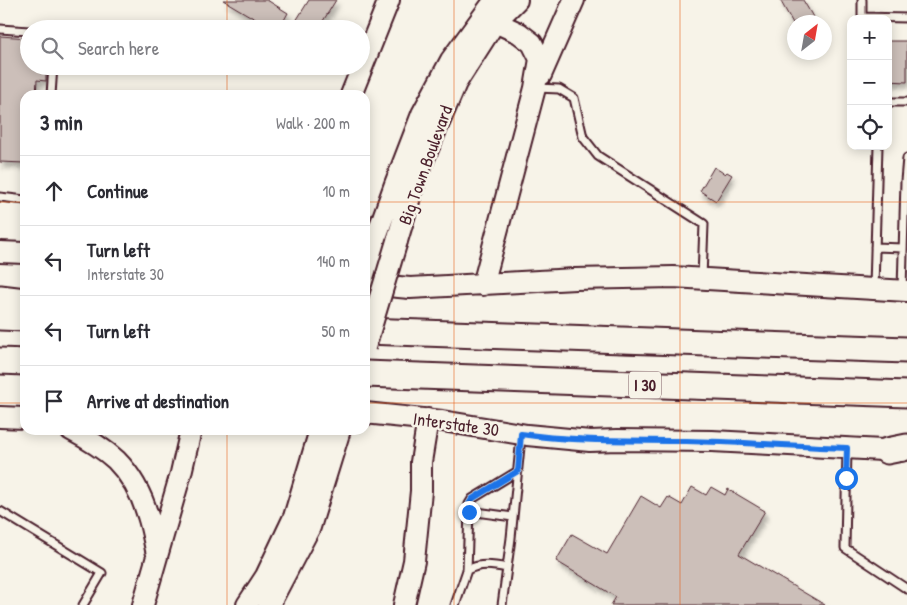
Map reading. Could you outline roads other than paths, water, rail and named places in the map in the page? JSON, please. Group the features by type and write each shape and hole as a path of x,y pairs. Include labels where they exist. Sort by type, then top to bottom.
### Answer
{"highway":[{"path":"0,298 20,300"},
{"path":"0,317 20,318"},
{"path":"370,331 907,350"},
{"path":"0,361 20,362"},
{"name":"I 30","path":"370,374 907,394"}],"main road":[{"path":"370,48 389,0"},
{"name":"Big Town Boulevard","path":"370,258 395,184 422,114 451,60 493,7 517,0"},
{"path":"535,88 574,0"},
{"path":"483,285 535,88 540,59 532,43 493,7"},
{"name":"Big Town Boulevard","path":"370,330 416,178 456,83 493,7"},
{"path":"353,90 359,75"},
{"path":"0,252 20,253"},
{"path":"370,284 410,288 575,279 673,277 904,291"},
{"name":"Interstate 30","path":"370,413 428,419 521,434 590,440 712,441 900,450"},
{"path":"0,417 20,418"},
{"path":"404,605 414,561 421,491 421,462 428,419"},
{"path":"80,435 116,460 130,477 148,517 157,556"},
{"path":"145,601 190,435"},
{"path":"247,605 266,576 294,518 319,435"},
{"path":"269,605 310,527 337,438"}],"lane":[{"path":"862,0 862,15"},
{"path":"892,18 907,18"},
{"path":"0,29 20,31"},
{"path":"51,90 52,75"},
{"path":"535,88 559,89 574,98 583,137 598,156 704,224 702,279"},
{"path":"892,102 907,102"},
{"path":"874,289 878,150"},
{"path":"904,291 903,248 907,158"},
{"path":"0,197 20,199"},
{"path":"875,247 903,248"},
{"path":"502,605 512,538 521,434"},
{"path":"847,448 845,548 907,589"},
{"path":"455,605 467,570 469,504 472,499 518,471"},
{"path":"0,511 102,573 83,605"},
{"path":"469,512 513,518"},
{"path":"467,570 474,566 485,565 507,568"}]}
